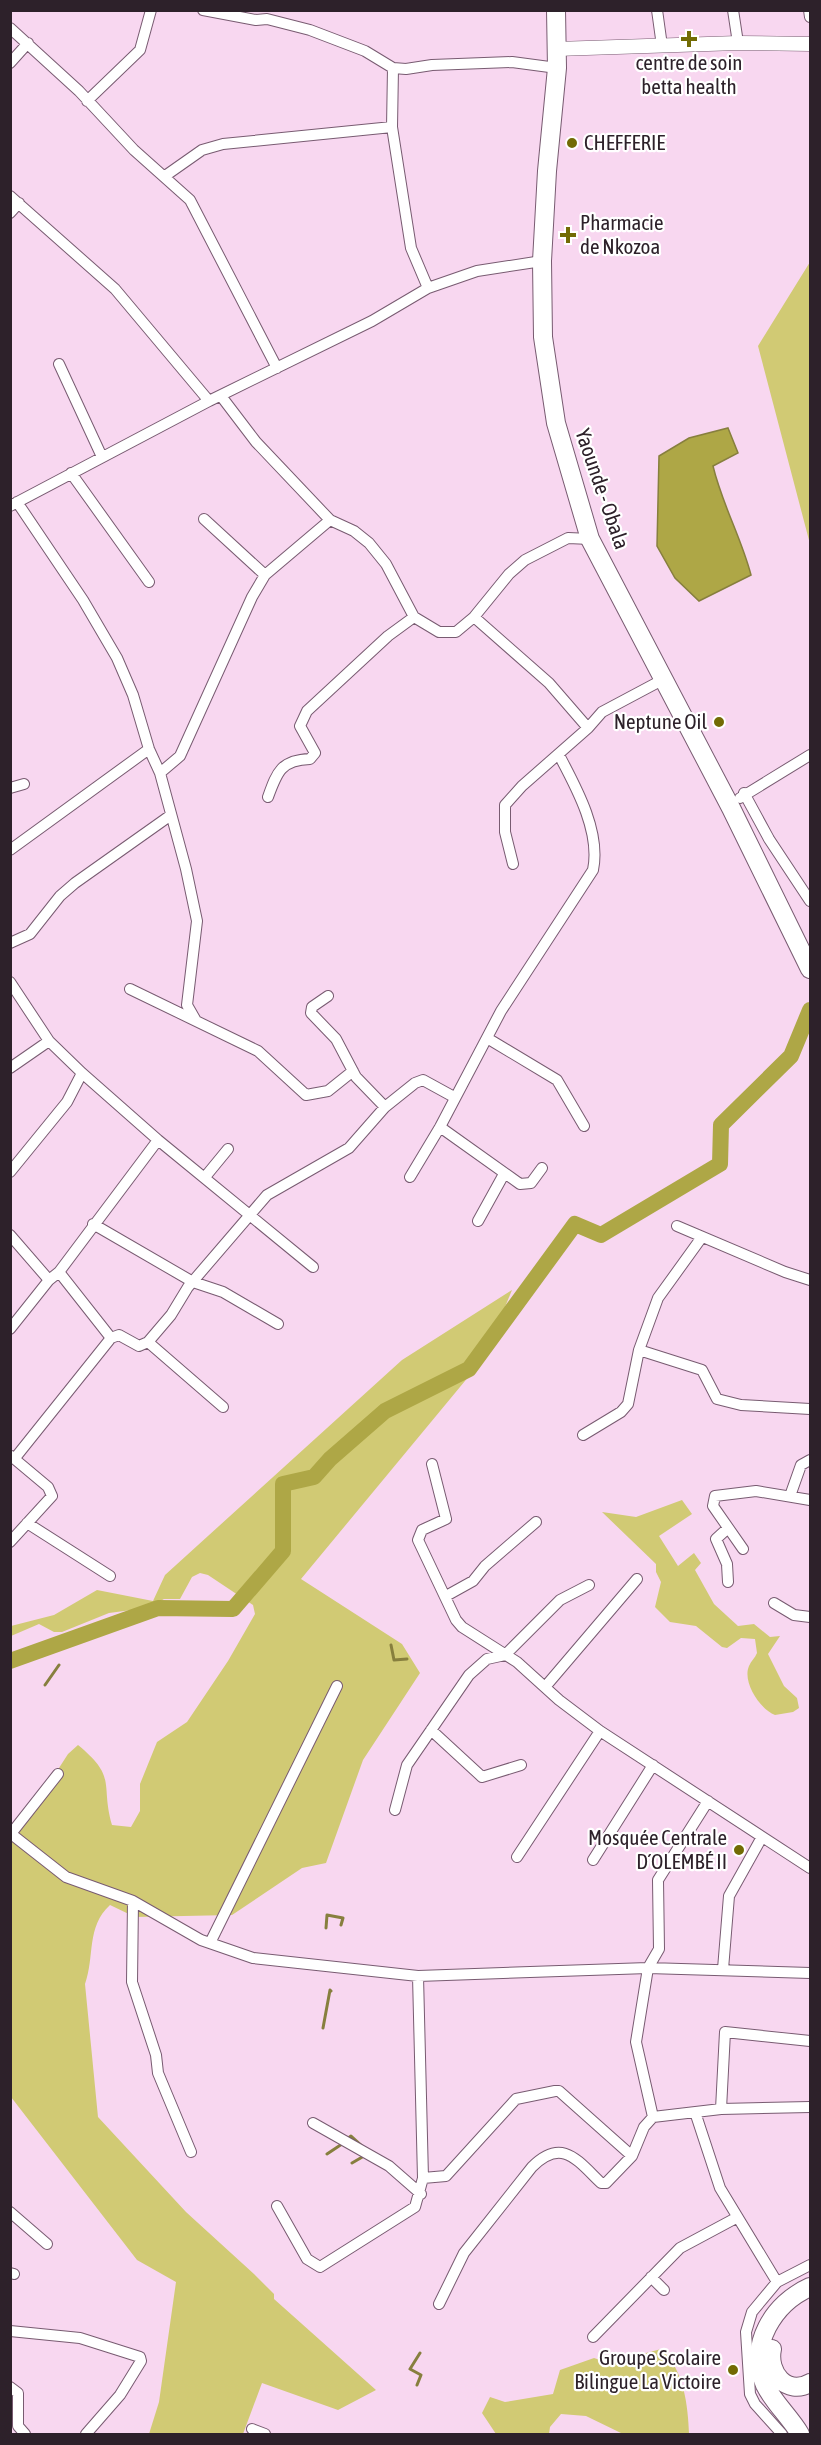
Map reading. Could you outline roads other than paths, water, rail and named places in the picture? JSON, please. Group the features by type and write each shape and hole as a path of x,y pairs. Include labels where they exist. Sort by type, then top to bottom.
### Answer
{"highway":[{"name":"Yaounde - Obala","path":"556,10 557,68 547,171 542,261 543,337 556,423 590,539 731,808 810,969"},
{"path":"800,2434 765,2384 760,2367 760,2347 766,2329 776,2312 797,2292 810,2286"},
{"path":"810,2298 786,2318 775,2336 771,2354 773,2369 783,2383 799,2387 810,2383"}],"street":[{"path":"87,101 140,50 151,10"},
{"path":"203,10 256,20 267,15 337,39 365,51 393,68 512,62 557,68"},
{"path":"657,10 662,46"},
{"path":"733,10 738,43"},
{"path":"809,10 810,17"},
{"path":"10,28 87,101 134,150 190,200 277,368"},
{"path":"10,63 28,43"},
{"path":"556,49 738,43 810,44"},
{"path":"393,68 392,127 411,248 428,288"},
{"path":"165,176 202,150 223,144 392,127"},
{"path":"10,213 15,200 114,289 209,401"},
{"path":"195,1019 188,1005 197,921 160,773 149,749 133,695 117,658 82,600 14,505 209,401 372,321 428,288 477,271 542,261"},
{"path":"60,364 102,457"},
{"path":"221,396 256,442 330,520 354,531 369,543 386,564 414,617 439,632 448,634 456,632 474,617 509,574 525,560 568,538 590,539"},
{"path":"71,473 149,582"},
{"path":"204,519 265,575"},
{"path":"160,773 180,756 252,597 265,575 330,520"},
{"path":"268,797 278,771 295,759 310,759 315,753 300,726 307,711 388,636 414,617"},
{"path":"474,617 549,683 588,728"},
{"path":"513,864 505,832 505,805 588,728 602,712 664,679"},
{"path":"10,850 149,749"},
{"path":"410,1177 440,1127 454,1097 513,992 593,870 594,856 589,825 574,784 559,755"},
{"path":"731,808 744,793 810,755"},
{"path":"10,788 24,784"},
{"path":"744,793 769,838 810,901"},
{"path":"10,943 30,934 60,896 75,883 171,815"},
{"path":"11,983 49,1041 82,1073 158,1140 313,1267"},
{"path":"130,989 266,1055 306,1095 328,1091 353,1071"},
{"path":"328,996 312,1007 311,1013 336,1039 353,1071 385,1107"},
{"path":"487,1038 557,1080 584,1126"},
{"path":"10,1068 49,1041"},
{"path":"10,1172 67,1102 82,1073"},
{"path":"10,1542 50,1499 52,1490 13,1457 111,1341 119,1335 139,1346 148,1342 171,1315 193,1282 274,1189 319,1167 349,1148 385,1107 419,1080 454,1097"},
{"path":"440,1127 504,1174 524,1185 531,1183 542,1168"},
{"path":"10,1329 49,1280 59,1272 158,1140"},
{"path":"205,1178 228,1149"},
{"path":"478,1221 504,1174"},
{"path":"93,1224 193,1282 223,1292 278,1324"},
{"path":"678,1226 810,1280"},
{"path":"10,1235 49,1280"},
{"path":"583,1435 621,1412 628,1404 639,1350 658,1298 702,1237"},
{"path":"59,1272 111,1341"},
{"path":"148,1342 223,1407"},
{"path":"639,1350 702,1370 717,1399 741,1405 810,1410"},
{"path":"790,1496 801,1465 810,1460"},
{"path":"432,1464 446,1519 422,1530 418,1540 447,1596 456,1620 462,1627 517,1662 600,1731 810,1868"},
{"path":"743,1549 712,1503 718,1494 756,1491 810,1500"},
{"path":"27,1522 110,1576"},
{"path":"447,1596 473,1581 485,1566 536,1522"},
{"path":"728,1528 716,1539 727,1564 728,1582"},
{"path":"545,1687 637,1579"},
{"path":"394,1810 407,1765 469,1675 487,1659 506,1655 560,1600 589,1585"},
{"path":"774,1603 794,1615 810,1617"},
{"path":"210,1943 337,1686"},
{"path":"432,1730 482,1777 521,1766"},
{"path":"517,1857 600,1731"},
{"path":"593,1860 653,1765"},
{"path":"58,1774 11,1834 66,1877 133,1901 210,1943 253,1958 418,1976 648,1968 810,1973"},
{"path":"653,2117 636,2042 648,1968 659,1949 659,1876 708,1801"},
{"path":"723,1969 729,1896 762,1837"},
{"path":"133,1901 132,1982 156,2055 158,2073 190,2152"},
{"path":"277,2206 307,2259 324,2267 410,2213 421,2194 423,2178 418,1976"},
{"path":"721,2109 725,2032 810,2041"},
{"path":"423,2178 439,2179 446,2176 519,2097 555,2091 559,2091 632,2156"},
{"path":"439,2304 464,2253 532,2167 545,2155 553,2152 567,2153 604,2184 632,2156 644,2127 653,2117 721,2109 810,2107"},
{"path":"695,2112 720,2188 736,2218 777,2282"},
{"path":"313,2123 389,2166 421,2194"},
{"path":"10,2212 47,2244"},
{"path":"593,2337 680,2248 736,2218"},
{"path":"782,2434 755,2404 750,2394 746,2332 752,2312 777,2282 810,2265"},
{"path":"651,2277 664,2290"},
{"path":"10,2331 80,2338 140,2356 141,2361 120,2395 86,2434"},
{"path":"10,2387 18,2392 18,2426 26,2434"},
{"path":"252,2429 266,2434"}],"waterway":[{"path":"10,1661 158,1608 233,1609 283,1551 283,1484 314,1477 330,1459 385,1411 469,1369 575,1224 601,1235 720,1164 721,1125 791,1056 810,1010"},
{"path":"391,1645 394,1660 407,1659"},
{"path":"45,1685 59,1665"},
{"path":"326,1928 327,1915 343,1918 341,1925"},
{"path":"323,2028 331,1991"},
{"path":"347,2139 351,2136 362,2146"},
{"path":"327,2154 342,2144"},
{"path":"352,2163 364,2156"},
{"path":"417,2385 421,2375 410,2369 420,2353"}],"place":[{"name":"centre de soin betta health","path":"689,39"},
{"name":"CHEFFERIE","path":"572,143"},
{"name":"Pharmacie de Nkozoa","path":"568,235"},
{"name":"Neptune Oil","path":"719,722"},
{"name":"Mosquée Centrale D´OLEMBÉ II","path":"739,1850"},
{"name":"Groupe Scolaire Bilingue La Victoire","path":"733,2370"}]}
